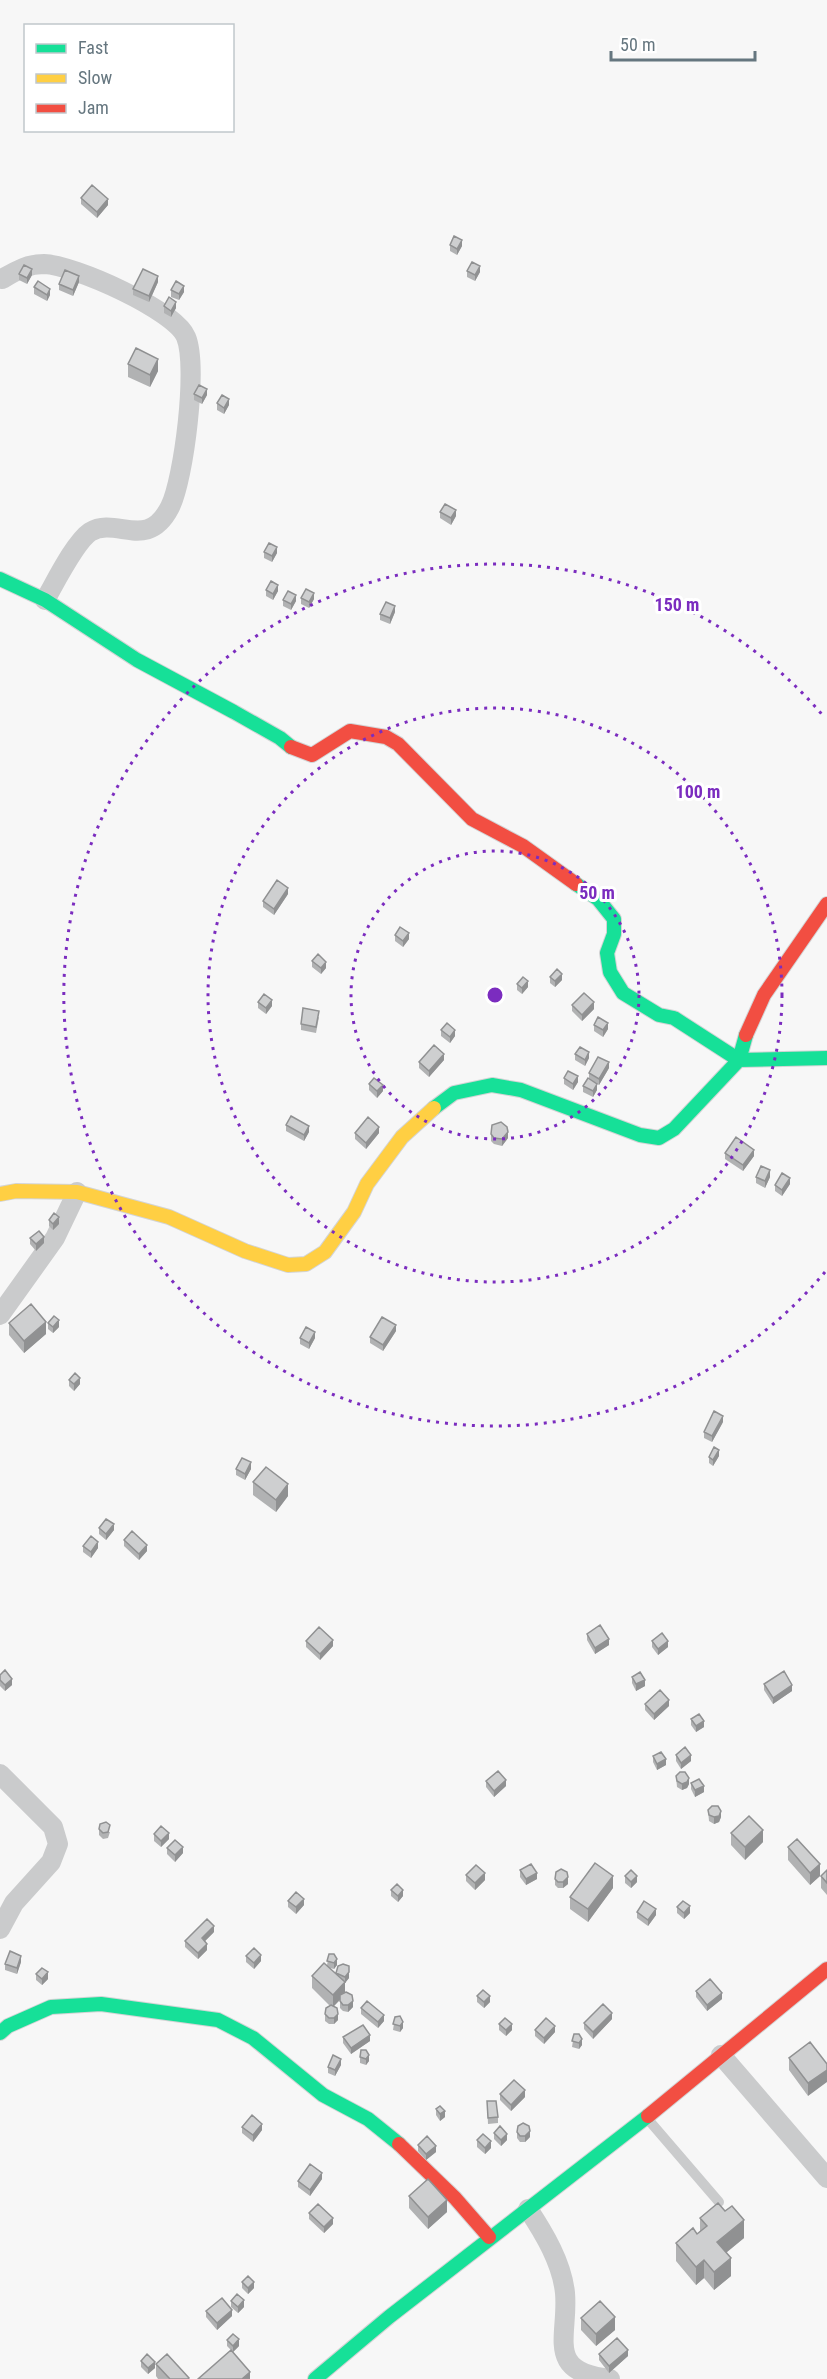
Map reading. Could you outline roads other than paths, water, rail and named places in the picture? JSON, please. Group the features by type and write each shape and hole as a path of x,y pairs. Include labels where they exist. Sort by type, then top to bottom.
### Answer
{"street":[{"path":"2,279 23,267 43,264 68,267 100,280 152,308 181,328 187,339 190,356 190,404 186,437 181,470 170,507 161,520 147,530 133,532 103,528 90,532 73,552 45,600"},
{"path":"0,579 45,600 137,660 280,738 295,750 312,755 350,731 386,737 398,744 472,819 488,830 523,846 598,898 614,919 614,934 607,953 610,972 624,993 659,1016 674,1018 739,1060 827,1058"},
{"path":"0,1194 16,1191 76,1191 169,1217 244,1251 288,1265 306,1264 325,1252 354,1212 367,1184 402,1137 425,1115 454,1093 492,1085 521,1090 640,1135 658,1138 674,1129 739,1060 747,1031 764,995 827,904"},
{"path":"0,1315 56,1238 76,1191"},
{"path":"0,1774 53,1827 58,1844 51,1862 14,1903 0,1929"},
{"path":"315,2379 489,2237 646,2117 827,1969"},
{"path":"0,2033 8,2026 51,2007 102,2004 218,2020 253,2038 323,2095 368,2119 409,2152 455,2198 489,2237"},
{"path":"721,2055 827,2178"},
{"path":"528,2209 551,2244 565,2292 562,2341 567,2360 579,2370 594,2377 610,2379"}],"lane":[{"path":"646,2117 719,2202"}]}
